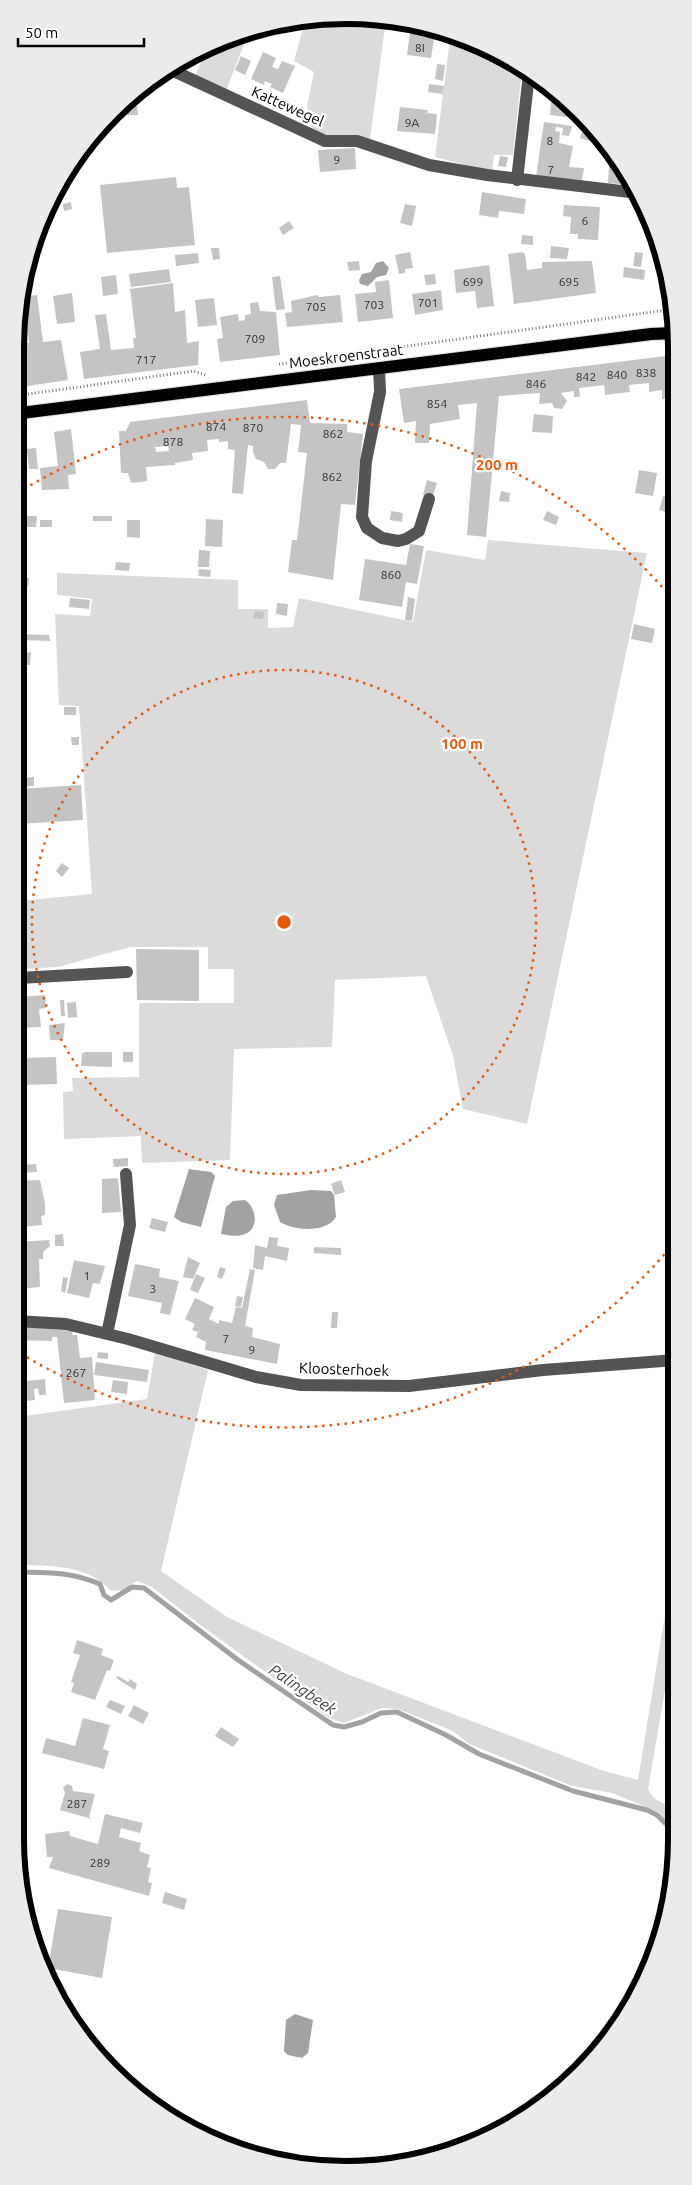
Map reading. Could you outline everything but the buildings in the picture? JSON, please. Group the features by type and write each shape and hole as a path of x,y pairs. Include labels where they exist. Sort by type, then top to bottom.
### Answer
{"main road":[{"name":"Moeskroenstraat","path":"24,413 642,335 668,333"}],"street":[{"name":"Kattewegel","path":"176,72 325,141 357,141 429,165 517,180 628,191"},
{"path":"517,180 529,81"},
{"path":"379,368 380,392 366,461 362,517 367,528 382,538 398,541 406,539 419,531 429,499"},
{"path":"24,978 128,972"},
{"path":"107,1334 130,1225 126,1174"},
{"name":"Kloosterhoek","path":"24,1321 66,1324 256,1377 301,1385 409,1386 543,1370 668,1361"}],"path":[{"path":"274,365 666,310"},
{"path":"24,395 193,371 206,374 215,373"}],"shaded area":[{"path":"325,24 367,24 385,27 370,139 325,135 313,132 307,106 314,72 294,61 303,27"},
{"path":"246,40 226,91 195,76 204,57"},
{"path":"450,41 489,57 521,76 513,155 494,155 492,172 435,157"},
{"path":"383,261 389,268 386,275 377,277 368,286 360,284 359,280 362,274 371,272 376,263"},
{"path":"488,540 647,553 527,1124 463,1109 453,1056 426,976 335,980 332,1047 234,1049 230,1160 142,1163 141,1136 64,1139 63,1092 73,1091 72,1078 139,1077 139,1003 234,1003 234,969 208,969 208,947 130,947 58,967 24,969 24,901 92,894 79,706 59,705 55,614 90,616 92,599 57,595 57,573 238,580 238,609 268,609 268,628 293,627 299,598 413,622 426,550 485,560"},
{"path":"189,1169 211,1172 215,1176 201,1227 181,1222 174,1217"},
{"path":"311,1190 331,1191 334,1195 336,1217 325,1226 310,1229 301,1229 280,1222 274,1205 277,1195"},
{"path":"245,1200 252,1208 254,1214 255,1219 252,1229 240,1236 221,1234 226,1207 233,1201"},
{"path":"155,1352 208,1370 161,1571 227,1617 347,1674 604,1771 638,1780 668,1596 668,1673 648,1789 656,1800 668,1804 668,1823 658,1812 612,1793 572,1786 469,1744 453,1731 398,1709 382,1708 344,1723 329,1718 203,1627 152,1587 137,1581 122,1590 111,1591 91,1575 79,1571 55,1566 24,1564 24,1416 147,1399"},
{"path":"295,2014 313,2020 308,2053 302,2058 288,2055 284,2051 286,2020"}],"waterway":[{"name":"Palingbeek","path":"24,1572 58,1574 89,1580 100,1584 104,1595 111,1600 132,1587 144,1588 238,1660 333,1725 344,1727 362,1722 381,1713 397,1712 446,1735 479,1754 573,1791 647,1810 657,1815 668,1826"}]}
